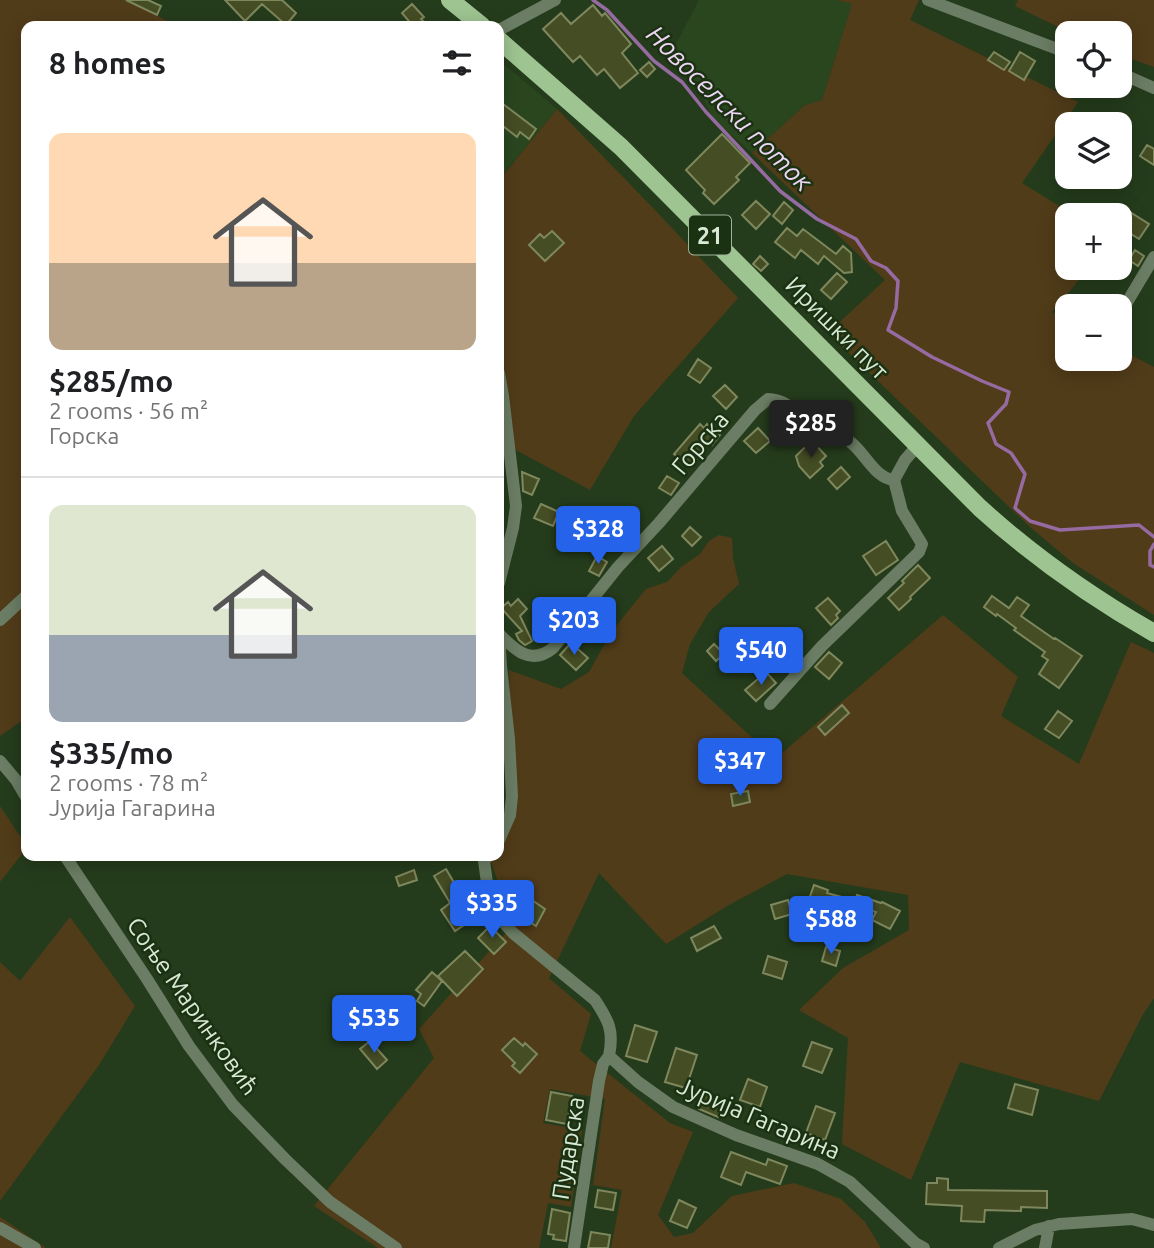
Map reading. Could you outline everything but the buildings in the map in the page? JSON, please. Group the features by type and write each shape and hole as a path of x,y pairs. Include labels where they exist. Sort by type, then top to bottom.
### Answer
{"main road":[{"path":"450,0 476,21"},
{"name":"Иришки пут","path":"504,44 621,147 980,508 1031,551 1089,594 1154,632"}],"street":[{"path":"504,27 555,0"},
{"path":"933,1 1055,47"},
{"path":"1132,78 1154,88"},
{"path":"1132,294 1154,257"},
{"name":"Горска","path":"504,638 520,652 530,656 539,656 553,648 618,567 755,410 768,400 790,406 818,430 849,441 885,478 894,480"},
{"path":"504,401 516,506 504,563"},
{"path":"770,704 821,646 921,549 922,544 898,502 894,480 905,460 918,445"},
{"path":"0,620 21,601"},
{"path":"504,693 512,796 510,816 504,829"},
{"path":"0,761 21,777"},
{"name":"Соње Маринковић","path":"68,861 189,1046 233,1105 330,1202 396,1248"},
{"path":"485,861 488,890 501,920 513,933 595,1000 604,1013 612,1036 609,1056"},
{"name":"Пударска","path":"574,1248 599,1081 603,1065 609,1056"},
{"name":"Јурија Гагарина","path":"609,1056 638,1082 673,1107 736,1135 818,1164 850,1182 924,1248"},
{"path":"999,1248 1049,1226 1132,1219 1154,1225"},
{"path":"1045,1248 1049,1226"},
{"path":"0,1228 35,1248"}],"shaded area":[{"path":"0,0 129,0 167,21 21,21 21,721 0,736"},
{"path":"699,0 837,0 852,4 822,100 805,105 752,153 715,120 674,48"},
{"path":"837,0 919,0 910,20 1055,91 1055,98 1070,98 1078,102 1071,112 1055,112 1055,135 1022,183 1055,203 1055,280 1079,280 1067,294 1055,294 1055,308 1052,312 1055,314 1055,371 1132,371 1132,355 1154,367 1154,615 1073,563 1030,527 828,333 885,280 752,153 805,105 822,100 852,4"},
{"path":"1018,0 1154,0 1154,67 1132,59 1132,21 1055,21 1055,25 1015,6"},
{"path":"504,64 557,109 504,173"},
{"path":"557,109 738,298 634,416 590,490 514,449 504,386 505,173"},
{"path":"719,535 732,538 739,584 709,612 690,644 682,673 775,759 943,615 1018,677 1001,716 1079,764 1131,642 1154,653 1154,998 1142,1016 1099,1101 960,1062 911,1180 842,1144 848,1038 799,1010 843,968 909,930 908,895 787,874 727,906 666,944 599,873 549,978 591,1014 580,1051 670,1123 693,1132 658,1215 674,1237 693,1233 732,1196 794,1183 841,1199 865,1222 881,1248 611,1248 622,1190 593,1185 605,1099 550,1089 543,1123 582,1130 571,1207 548,1203 539,1248 378,1248 314,1206 434,1058 419,1029 513,925 491,861 504,861 504,812 515,808 509,670 561,689 589,672 612,631 646,589 667,582 681,567 700,554 709,541"},
{"path":"0,806 21,838 21,855 0,882"},
{"path":"70,917 135,1006 99,1065 0,1201 0,962 20,981"},
{"path":"0,1217 46,1248 0,1248"}],"waterway":[{"name":"Новоселски поток","path":"593,0 607,10 654,61 682,82 706,112 780,191 817,219 856,239 871,261 886,268 898,281 896,308 888,330 932,357 1009,392 1006,404 988,423 996,444 1011,453 1025,474 1015,508 1030,521 1060,530 1139,525 1154,537"},
{"name":"Новоселски поток","path":"1154,544 1150,551 1150,565 1154,567"}]}
